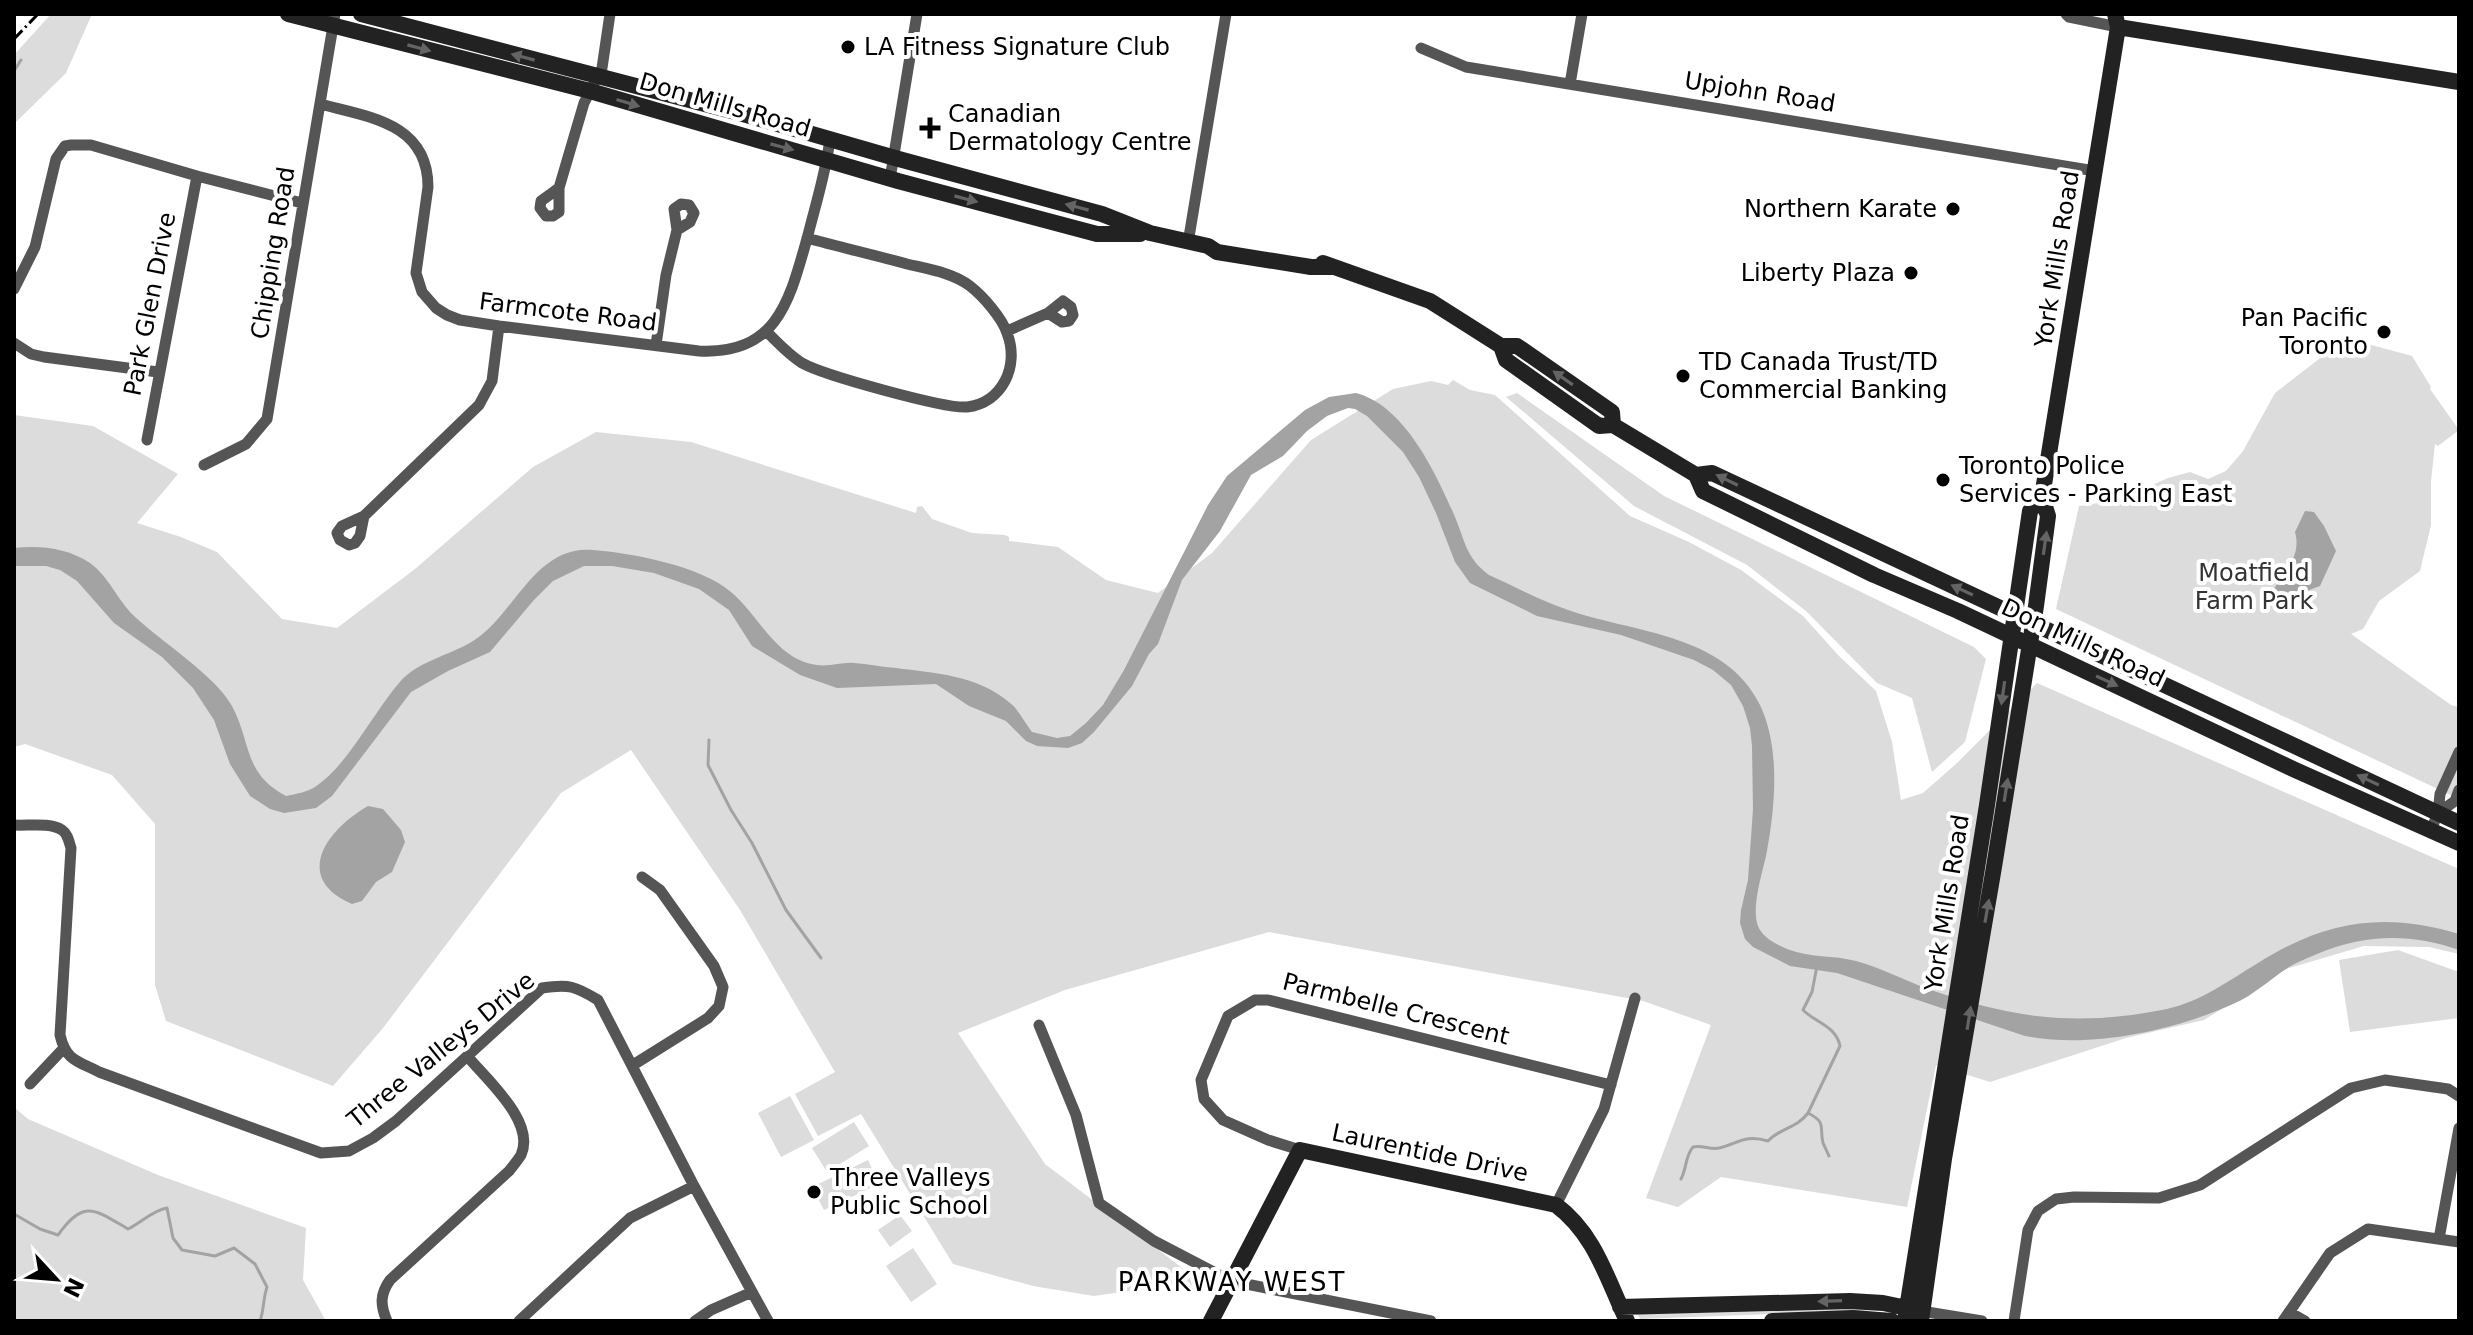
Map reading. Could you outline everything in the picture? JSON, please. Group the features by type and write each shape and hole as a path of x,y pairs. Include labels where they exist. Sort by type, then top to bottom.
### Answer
{"main road":[{"name":"Don Mills Road","path":"288,14 334,19 594,84 671,97 743,114 1102,214 1150,233 1188,243 1208,246 1218,243 1314,258 1331,267 1430,301 1501,346 1506,360 1599,426 1613,425 1696,475 1703,491 2293,769 2459,843"},
{"name":"Don Mills Road","path":"361,14 594,84 666,114 890,179 1097,234 1150,233"},
{"path":"2120,18 2459,82"},
{"name":"York Mills Road","path":"1914,1315 1971,954 2029,644 2048,516 2042,497 2120,18"},
{"path":"666,114 671,97"},
{"path":"738,134 743,114"},
{"name":"Don Mills Road","path":"1696,475 1712,473 2459,823"},
{"path":"1754,516 1763,497"},
{"name":"York Mills Road","path":"1971,954 2030,511 2042,497"},
{"path":"1850,562 1862,544"},
{"name":"Laurentide Drive","path":"1211,1321 1300,1150 1556,1205 1574,1218 1589,1238 1624,1314"},
{"path":"1624,1314 1850,1301 1883,1303 1914,1315"},
{"path":"1772,1321 1853,1318 1892,1321"}],"street":[{"path":"559,188 584,103 602,66 610,14"},
{"path":"890,179 917,14"},
{"path":"1188,243 1226,14"},
{"path":"1570,84 1582,14"},
{"path":"2066,14 2069,17 2120,18"},
{"name":"Chipping Road","path":"204,465 246,444 267,419 334,19"},
{"name":"Upjohn Road","path":"1421,48 1466,67 2095,171"},
{"name":"Farmcote Road","path":"320,104 389,124 415,143 428,173 427,202 416,273 422,292 436,308 460,320 699,351 727,350 750,342 766,331 782,313 807,238 830,139"},
{"path":"14,289 35,247 52,169 65,146 85,143 302,203"},
{"name":"Park Glen Drive","path":"147,440 197,176"},
{"path":"656,345 666,275 677,230"},
{"path":"766,331 789,353 813,369 958,407 981,403 1002,389 1007,378 1012,353 1007,331 997,315 969,286 948,275 807,238"},
{"path":"1007,331 1048,313"},
{"path":"364,516 467,418 487,394 492,381 499,326"},
{"path":"14,343 31,354 44,357 158,372"},
{"path":"2431,830 2438,813 2440,794 2459,752"},
{"path":"2438,813 2455,801 2459,790"},
{"path":"14,825 63,830 71,848 60,1035 63,1049 30,1084"},
{"path":"633,1065 708,1018 719,1006 723,987 714,966 660,890 642,877"},
{"name":"Three Valleys Drive","path":"63,1049 99,1072 321,1153 349,1151 373,1138 468,1057 542,988 564,985 582,990 598,1000 768,1321"},
{"path":"1556,1205 1604,1109 1635,998"},
{"name":"Parmbelle Crescent","path":"1300,1150 1223,1120 1204,1099 1201,1080 1228,1016 1255,1000 1268,1000 1611,1085"},
{"path":"1039,1025 1076,1115 1099,1203 1154,1241 1231,1281 1431,1321"},
{"path":"387,1321 381,1300 390,1280 509,1171 521,1154 521,1123 468,1057"},
{"path":"2014,1321 2028,1230 2038,1211 2056,1199 2159,1198 2200,1185 2351,1088 2385,1080 2448,1089 2459,1096"},
{"path":"2439,1239 2459,1128"},
{"path":"519,1321 630,1218 694,1186"},
{"path":"2305,1321 2286,1316 2330,1253 2368,1229 2459,1242"},
{"path":"695,1321 711,1310 752,1292"},
{"path":"1914,1315 1982,1321"}],"green space":[{"path":"51,14 92,14 66,73 14,124 14,55"},
{"name":"Moatfield Farm Park","path":"2346,338 2412,356 2430,389 2459,430 2438,446 2435,444 2431,525 2420,571 2379,601 2363,629 2351,634 2451,705 2459,707 2459,799 2056,609 2079,506 2118,500 2190,472 2208,479 2226,471 2243,451 2275,393"},
{"path":"1453,380 1470,390 1495,395 1630,516 1689,542 1741,570 1803,616 1876,691 1892,742 1901,800 1923,793 2037,683 2459,869 2459,954 2429,947 2364,946 2286,969 2204,1020 2126,1038 1990,1082 1936,1065 1907,1207 1721,1177 1678,1207 1646,1198 1711,1025 1643,1001 1269,932 1065,990 958,1033 1045,1164 1206,1286 1148,1288 1094,1296 1033,1286 953,1264 861,1114 818,1136 795,1094 835,1072 740,910 631,750 561,793 383,1028 333,1086 166,1021 155,985 155,824 112,775 25,744 14,747 14,415 93,426 178,474 137,523 217,552 282,619 337,628 415,569 533,467 596,432 691,442 916,513 917,507 922,506 932,519 972,533 1005,535 1009,541 1058,547 1106,580 1158,593 1212,553 1311,440 1393,389 1431,381 1448,385"},
{"path":"1517,393 1664,496 1974,647 1986,659 1965,742 1932,772 1912,698 1877,683 1806,611 1747,565 1634,506 1506,397"},
{"path":"2398,950 2459,972 2459,1018 2350,1032 2339,960"},
{"path":"790,1096 814,1140 781,1157 758,1113"},
{"path":"14,1107 28,1119 158,1175 306,1228 303,1280 326,1321 14,1321"},
{"path":"854,1122 869,1146 827,1172 812,1148"},
{"path":"868,1160 879,1184 824,1210 812,1187"},
{"path":"900,1215 912,1231 890,1247 878,1230"},
{"path":"913,1248 937,1284 911,1302 886,1266"},
{"path":"1873,1305 1885,1310 1640,1319 1638,1315 1640,1313"}],"shaded area":[{"path":"1356,393 1374,400 1389,412 1417,443 1438,481 1471,556 1489,575 1561,607 1702,650 1725,663 1744,681 1767,722 1774,760 1772,819 1758,891 1756,919 1763,934 1779,945 1804,954 1856,961 1928,989 1989,1007 2046,1017 2075,1018 2135,1015 2192,1001 2283,949 2331,929 2355,924 2380,922 2432,927 2459,934 2459,950 2405,939 2370,939 2352,943 2295,963 2248,996 2209,1014 2130,1035 2076,1040 2025,1036 1837,973 1790,966 1753,947 1745,939 1740,923 1748,880 1753,809 1752,746 1743,706 1731,685 1694,660 1621,635 1537,616 1470,583 1455,562 1419,477 1403,452 1367,416 1355,409 1348,408 1327,416 1283,456 1251,475 1220,531 1182,580 1158,644 1132,686 1094,732 1082,743 1068,748 1037,746 1026,741 1006,721 969,706 936,684 837,688 800,675 752,646 729,610 699,589 654,573 612,566 584,566 553,581 490,652 411,692 332,796 316,808 284,813 270,809 250,796 230,764 214,720 193,688 162,657 114,623 77,581 60,570 46,566 14,566 14,548 34,547 72,554 90,563 108,581 133,615 224,694 238,720 255,767 262,778 286,796 312,789 338,766 406,675 473,641 488,629 540,570 555,558 573,551 627,554 684,568 731,592 779,646 803,661 822,665 864,664 970,681 1010,703 1032,732 1057,738 1070,736 1103,705 1208,505 1227,476 1305,410 1329,397"},
{"path":"2305,511 2314,512 2336,551 2320,586 2296,595 2271,593 2294,557 2295,532"},
{"path":"368,806 383,809 401,830 405,842 392,872 376,882 362,901 352,904 334,893 323,881 320,868 322,854 339,828"}],"waterway":[{"path":"14,71 21,60"},
{"path":"709,740 708,765 731,810 752,843 786,910 821,958"},
{"path":"1681,1179 1693,1147 1719,1148 1748,1139 1768,1141 1808,1113 1840,1046 1830,1029 1803,1010 1812,992 1817,966"},
{"path":"1808,1113 1820,1122 1823,1143 1829,1156"},
{"path":"14,1214 58,1235 75,1216 83,1212 106,1216 128,1229 167,1208 173,1238 182,1250 215,1256 234,1248 255,1264 267,1287 260,1321"}],"railway":[{"path":"14,39 38,14"}],"place":[{"name":"LA Fitness Signature Club","path":"848,47"},
{"name":"Canadian Dermatology Centre","path":"930,128"},
{"name":"Northern Karate","path":"1953,209"},
{"name":"Liberty Plaza","path":"1911,273"},
{"name":"Pan Pacific Toronto","path":"2384,332"},
{"name":"TD Canada Trust/TD Commercial Banking","path":"1683,376"},
{"name":"Toronto Police Services - Parking East","path":"1943,480"},
{"name":"Three Valleys Public School","path":"814,1192"}],"district":[{"name":"PARKWAY WEST","path":"1232,1282"}]}
